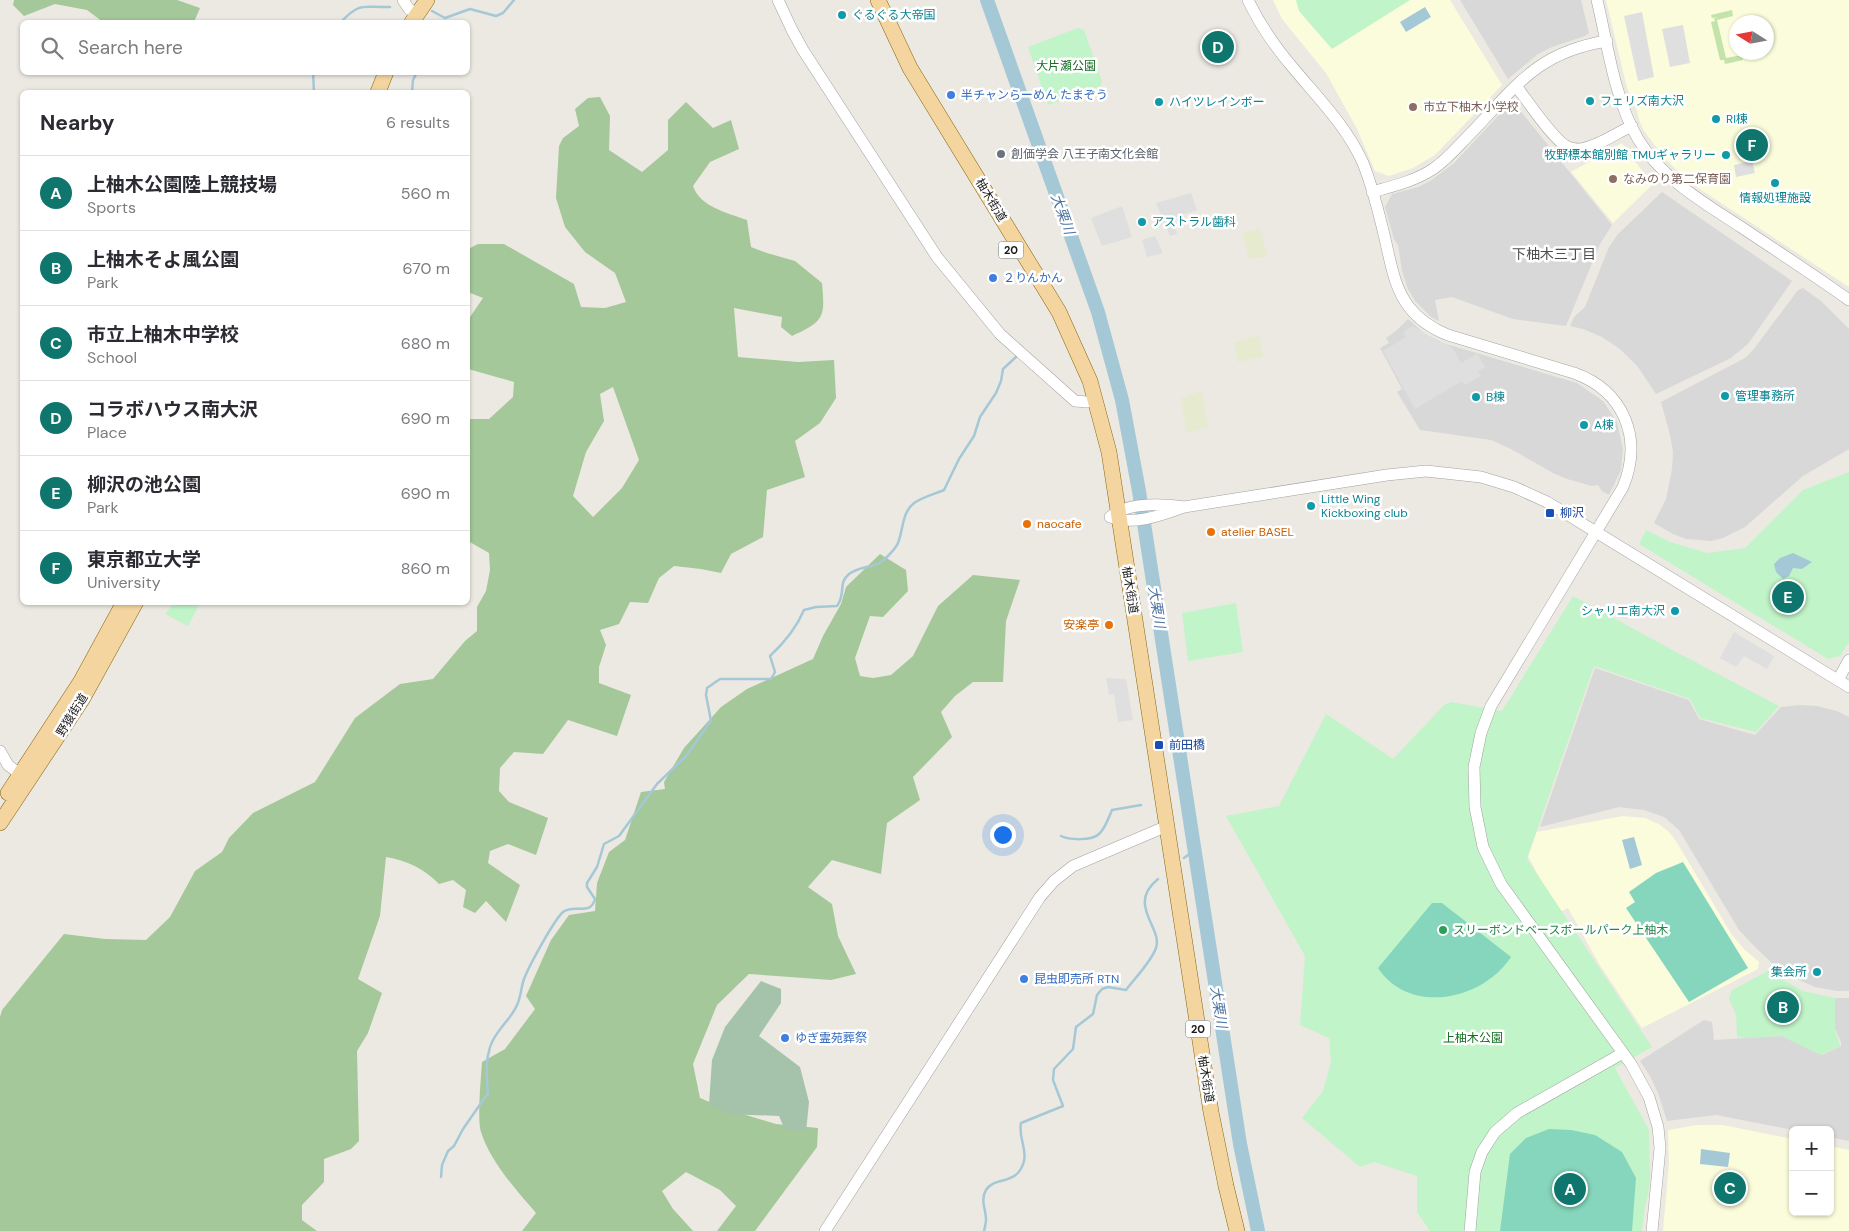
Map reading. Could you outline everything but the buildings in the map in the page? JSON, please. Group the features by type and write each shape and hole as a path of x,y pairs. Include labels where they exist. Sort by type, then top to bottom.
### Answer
{"main road":[{"path":"403,20 411,9 427,0"},
{"name":"柚木街道","path":"868,0 889,47 914,92 1051,316 1068,350 1087,402 1116,516"},
{"name":"柚木街道","path":"878,0 910,68 1064,320 1078,349 1096,397 1109,452 1116,516 1202,1118 1228,1231"},
{"path":"368,90 374,75"},
{"path":"379,90 385,75"},
{"name":"野猿街道","path":"0,823 122,605"},
{"name":"野猿街道","path":"0,805 24,778 83,698 134,605"},
{"name":"柚木街道","path":"1162,828 1211,1112 1237,1231"}],"street":[{"path":"778,0 803,50 937,257 1012,346 1075,401 1087,402"},
{"path":"1248,0 1276,48 1349,137 1363,165 1372,192 1397,285 1408,307 1415,315 1429,326 1448,335 1582,376 1600,386 1616,403 1625,419 1630,434 1632,450 1630,467 1620,493 1491,706 1477,748 1474,799 1482,841 1501,884 1623,1053 1646,1090 1658,1127 1660,1155 1652,1231"},
{"path":"1597,0 1618,88 1638,138 1658,166 1679,185 1849,300"},
{"path":"1372,192 1416,178 1440,163 1530,72 1550,58 1578,48 1607,41"},
{"path":"1516,86 1552,132 1570,148 1581,149 1590,146 1632,126"},
{"path":"1116,516 1153,511 1159,504 1184,507 1388,475 1439,472 1481,477 1514,487 1547,502 1849,687"},
{"path":"1838,680 1849,660"},
{"path":"0,751 8,765 24,778"},
{"path":"824,1231 1040,897 1054,881 1073,866 1162,828"},
{"path":"1470,1231 1475,1172 1482,1152 1495,1132 1517,1114 1623,1053"}],"shaded area":[{"name":"市立下柚木小学校","path":"1273,0 1450,0 1502,85 1435,155 1413,168 1389,176 1375,171 1357,129 1326,73 1282,19"},
{"path":"1460,0 1581,0 1589,33 1538,54 1508,79"},
{"path":"1606,0 1849,0 1849,287 1689,182 1666,160 1644,131 1627,88"},
{"path":"1642,12 1654,77 1638,81 1624,16"},
{"path":"1683,25 1690,63 1670,67 1662,29"},
{"path":"1510,103 1515,104 1612,225 1600,244 1566,326 1513,319 1452,297 1435,300 1439,321 1431,317 1415,301 1408,289 1402,271 1398,245 1394,239 1385,207 1392,194 1418,187 1430,181 1454,163"},
{"name":"なみのり第二保育園","path":"1622,143 1653,184 1613,223 1571,172"},
{"path":"1752,161 1755,173 1736,177 1734,165"},
{"path":"1662,192 1792,281 1748,344 1731,358 1656,394 1638,367 1620,349 1602,337 1570,326 1574,317 1585,307 1609,247 1618,234"},
{"path":"1191,193 1197,210 1173,218 1177,234 1170,236 1156,203"},
{"path":"1122,206 1132,237 1102,246 1091,218"},
{"path":"1260,229 1267,256 1249,259 1243,233"},
{"path":"1155,236 1163,253 1147,257 1142,240"},
{"path":"1803,288 1821,301 1849,329 1849,449 1803,476 1745,527 1723,538 1711,541 1686,539 1654,523 1666,499 1672,469 1673,452 1661,402 1745,358 1798,290"},
{"path":"1408,319 1425,334 1443,343 1577,383 1603,401 1617,422 1623,449 1621,470 1609,495 1602,491 1598,485 1592,486 1567,479 1491,440 1420,430 1397,392 1402,389 1380,348 1389,343 1386,338"},
{"path":"1413,326 1435,340 1452,347 1461,363 1477,354 1485,367 1478,371 1481,376 1465,385 1462,381 1415,409 1383,351 1406,337 1403,332"},
{"path":"1259,336 1263,356 1238,362 1234,342"},
{"path":"1201,391 1208,427 1187,433 1181,398"},
{"path":"1734,632 1774,656 1767,669 1744,656 1736,667 1720,658"},
{"path":"1595,668 1689,700 1699,719 1755,735 1781,707 1817,706 1837,711 1849,717 1849,991 1815,987 1799,980 1773,964 1739,930 1679,830 1664,817 1644,810 1619,807 1540,827"},
{"path":"1106,678 1126,679 1133,720 1118,722 1114,694 1109,695"},
{"path":"1623,816 1645,818 1659,824 1669,832 1732,935 1759,962 1758,969 1642,1028 1599,964 1568,908 1558,913 1528,856 1536,832"},
{"path":"761,981 781,989 781,1003 759,1036 800,1067 809,1102 806,1132 785,1130 779,1116 726,1114 709,1104 712,1060 725,1027"},
{"path":"1835,998 1849,998 1849,1141 1834,1138 1834,1126 1789,1126 1789,1129 1716,1115 1667,1121 1658,1093 1640,1061 1704,1020 1712,1022 1714,1040 1782,1036 1822,1055 1841,1046 1835,1029"},
{"path":"1697,1125 1723,1125 1789,1138 1789,1216 1834,1216 1834,1147 1849,1150 1849,1231 1663,1231 1669,1163 1668,1130"}],"green space":[{"path":"14,0 177,0 200,8 195,20 100,20 87,10 55,4 24,16 13,5"},
{"path":"1296,0 1410,0 1332,49 1299,11"},
{"path":"1732,10 1733,15 1717,20 1726,58 1729,57 1729,60 1743,60 1725,64 1724,60 1720,60 1711,22 1715,21 1714,18 1718,17 1712,18 1711,15"},
{"name":"大片瀬公園","path":"1078,28 1084,30 1102,81 1100,87 1048,105 1028,47"},
{"path":"600,97 610,116 609,150 642,172 668,150 668,120 686,102 713,128 731,120 739,149 710,162 693,186 708,204 723,212 747,220 751,247 795,261 822,283 823,311 821,317 811,326 792,336 781,327 782,317 734,308 738,357 798,362 834,360 836,398 820,423 795,441 805,477 767,490 763,537 731,554 721,573 674,566 659,578 648,603 630,602 619,624 600,630 606,645 599,667 599,683 631,695 617,736 568,720 543,754 514,752 500,768 499,791 509,802 548,818 536,855 508,844 490,851 488,863 520,885 506,922 486,901 475,913 463,907 466,890 453,880 439,884 415,866 401,860 386,857 380,916 358,979 382,993 368,1033 357,1051 359,1141 351,1149 324,1159 324,1182 302,1205 302,1220 317,1231 0,1231 0,1017 2,1010 64,934 105,939 146,940 170,917 195,871 222,852 229,838 253,813 315,782 355,718 400,684 433,679 465,641 477,631 477,607 486,591 490,570 489,553 470,542 470,419 489,419 513,397 514,382 470,370 470,317 483,298 470,293 470,248 478,244 504,244 574,284 581,307 605,308 626,302 615,273 585,252 565,227 556,198 559,146 563,138 579,126 575,109 588,98","holes":["613,387 639,460 622,488 593,517 573,496 586,452 604,421 600,394"]},
{"path":"1849,472 1849,642 1840,656 1828,659 1639,544 1646,530 1670,542 1707,553 1745,548 1803,490"},
{"path":"880,554 906,570 908,591 883,617 870,616 855,658 860,676 873,678 891,675 913,656 938,606 973,575 1020,580 1006,621 1003,682 973,682 955,696 941,712 952,737 913,777 920,800 887,823 881,874 832,860 808,887 832,904 838,936 856,974 831,980 749,974 717,1005 693,1064 700,1098 726,1109 776,1124 818,1128 817,1147 755,1231 717,1231 736,1206 720,1190 686,1172 662,1191 673,1209 693,1231 522,1231 536,1213 497,1164 481,1132 479,1109 482,1062 505,1049 535,1009 526,996 551,940 569,915 595,911 597,883 609,852 625,840 641,792 665,789 664,782 684,748 721,707 747,689 813,659 823,636 841,604 846,587"},
{"name":"上柚木公園","path":"1573,596 1779,706 1756,732 1700,718 1690,699 1594,666 1527,859 1652,1047 1615,1068 1649,1130 1650,1179 1642,1231 1430,1231 1417,1212 1417,1176 1374,1162 1360,1167 1302,1118 1323,1091 1331,1062 1329,1038 1300,1025 1305,956 1226,816 1279,806 1326,714 1393,759 1444,705 1451,702 1502,711"},
{"path":"1236,603 1243,652 1188,661 1182,613"},
{"path":"172,605 199,605 188,626 165,614"},
{"path":"1683,862 1748,968 1689,1002 1626,908 1635,902 1629,892 1656,873"},
{"name":"スリーボンドベースボールパーク上柚木","path":"1432,903 1442,903 1511,957 1499,972 1483,984 1465,992 1446,997 1427,997 1408,993 1392,983 1378,968"},
{"path":"1768,971 1803,991 1835,998 1835,1030 1840,1046 1821,1055 1782,1036 1737,1037 1736,1015 1729,999 1732,990"},
{"path":"1549,1129 1571,1130 1595,1135 1622,1152 1636,1178 1632,1231 1500,1231 1510,1154 1526,1138"}],"water":[{"path":"1425,7 1431,17 1406,32 1400,22"},
{"path":"1793,553 1812,562 1802,569 1793,568 1789,576 1783,579 1776,572 1774,564 1780,558"},
{"path":"1634,837 1642,865 1630,869 1622,840"},
{"path":"1701,1149 1730,1153 1728,1167 1700,1164"}],"waterway":[{"path":"432,11 445,18 470,9 496,16 503,13 514,0"},
{"name":"大栗川","path":"987,0 1098,312 1122,400 1139,491 1240,1144 1258,1231"},
{"path":"343,20 358,8 390,7"},
{"path":"313,75 314,90"},
{"path":"412,90 416,75"},
{"path":"441,1177 442,1165 448,1151 454,1146 463,1129 488,1093 487,1064 490,1047 514,1010 524,979 536,954 563,912 572,909 586,909 593,904 595,899 587,887 587,883 597,867 604,844 619,836 657,784 686,756 711,721 706,695 707,688 720,679 771,679 775,672 770,656 790,635 804,610 816,607 837,606 840,602 843,582 848,575 877,564 891,553 898,543 909,508 920,499 944,490 959,459 974,436 980,417 996,393 1003,369 1016,357"},
{"path":"1061,836 1080,839 1091,838 1099,834 1103,829 1112,810 1141,805"},
{"path":"1184,858 1193,851"},
{"path":"984,1231 986,1220 983,1197 986,1190 994,1183 1017,1174 1024,1161 1021,1123 1063,1106 1053,1080 1054,1069 1073,1049 1076,1027 1093,1014 1097,995 1102,989 1108,987 1126,990 1154,953 1157,940 1145,907 1145,898 1149,889 1158,879"}],"place":[{"name":"ぐるぐる大帝国","path":"842,15"},
{"name":"コラボハウス南大沢","path":"1218,47"},
{"name":"半チャンらーめん たまぞう","path":"951,95"},
{"name":"フェリズ南大沢","path":"1590,101"},
{"name":"ハイツレインボー","path":"1159,102"},
{"name":"市立下柚木小学校","path":"1413,107"},
{"name":"RI棟","path":"1716,119"},
{"name":"東京都立大学","path":"1752,145"},
{"name":"創価学会 八王子南文化会館","path":"1001,154"},
{"name":"牧野標本館別館 TMUギャラリー","path":"1726,155"},
{"name":"なみのり第二保育園","path":"1613,179"},
{"name":"情報処理施設","path":"1775,183"},
{"name":"アストラル歯科","path":"1142,222"},
{"name":"２りんかん","path":"993,278"},
{"name":"管理事務所","path":"1725,396"},
{"name":"B棟","path":"1476,397"},
{"name":"A棟","path":"1584,425"},
{"name":"Little Wing Kickboxing club","path":"1311,506"},
{"name":"柳沢","path":"1550,513"},
{"name":"naocafe","path":"1027,524"},
{"name":"atelier BASEL","path":"1211,532"},
{"name":"柳沢の池公園","path":"1788,597"},
{"name":"シャリエ南大沢","path":"1675,611"},
{"name":"安楽亭","path":"1109,625"},
{"name":"前田橋","path":"1159,745"},
{"name":"スリーボンドベースボールパーク上柚木","path":"1443,930"},
{"name":"集会所","path":"1817,972"},
{"name":"昆虫即売所 RTN","path":"1024,979"},
{"name":"上柚木そよ風公園","path":"1783,1007"},
{"name":"ゆぎ霊苑葬祭","path":"785,1038"},
{"name":"市立上柚木中学校","path":"1730,1188"},
{"name":"上柚木公園陸上競技場","path":"1570,1189"}],"district":[{"name":"下柚木三丁目","path":"1554,254"}]}
